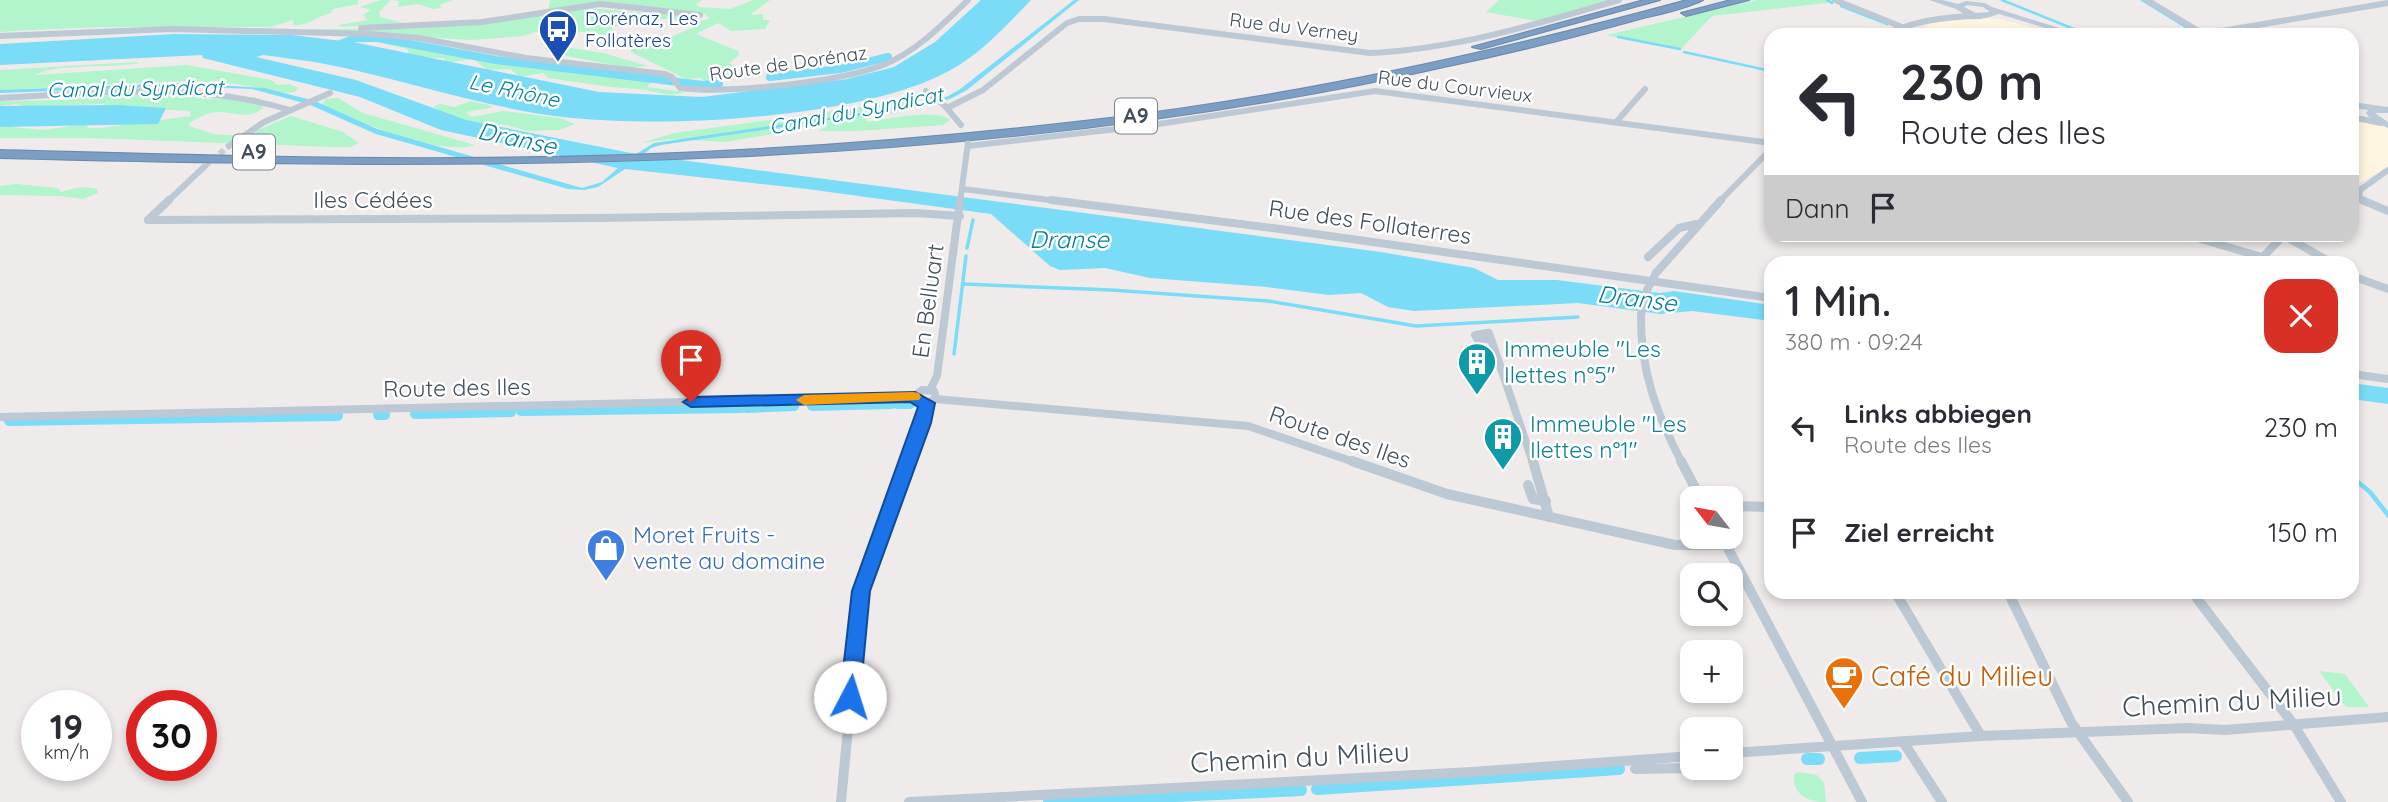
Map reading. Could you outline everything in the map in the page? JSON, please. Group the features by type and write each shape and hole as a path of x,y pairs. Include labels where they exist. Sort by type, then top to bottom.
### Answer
{"highway":[{"path":"1362,75 1655,0"},
{"name":"A9","path":"0,147 505,158 871,138 1024,124 1164,107 1362,75 1554,35 1679,0"},
{"name":"A9","path":"0,154 304,161 698,155 903,141 1083,123 1279,96 1437,66 1586,32 1698,0"},
{"path":"1437,66 1744,0"}],"main road":[{"path":"1933,0 1958,11 1987,13 2050,28"},
{"path":"1948,0 1969,3 1987,13"},
{"path":"1958,11 1969,3"},
{"path":"2359,108 2380,112 2387,124"}],"street":[{"name":"Route de Dorénaz","path":"276,31 419,38 508,55 661,73 671,77 675,85 692,91 720,90 872,68 916,47 968,0"},
{"name":"Rue du Verney","path":"945,106 983,90 1063,26 1079,19 1104,19 1370,53 1392,53 1414,51 1525,26 1619,0"},
{"path":"1835,0 1902,27 1958,11"},
{"path":"2147,0 2193,28"},
{"path":"2245,28 2388,3"},
{"path":"0,37 162,29 276,31 319,25 382,28 454,24 600,5 700,15"},
{"path":"1617,121 1645,89"},
{"path":"0,98 187,91 246,97 293,109"},
{"path":"926,91 945,106 961,125"},
{"name":"Rue du Courvieux","path":"963,191 968,144 1152,125 1370,91 1764,141"},
{"path":"229,146 254,127 330,93"},
{"path":"2359,116 2380,112"},
{"path":"2359,118 2387,124"},
{"path":"1695,486 1650,394 1642,365 1640,319 1647,290 1656,273 1698,223 1764,156"},
{"name":"Iles Cédées","path":"205,166 148,220 960,214"},
{"path":"2359,192 2388,170"},
{"name":"En Belluart","path":"841,802 861,591 937,376 963,191"},
{"name":"Rue des Follaterres","path":"963,191 1270,228 1764,297"},
{"path":"2359,200 2388,211"},
{"path":"1648,257 1679,228 1698,223"},
{"path":"2207,242 2248,256"},
{"path":"2264,256 2278,242"},
{"path":"2297,242 2320,256"},
{"path":"2359,279 2388,289"},
{"path":"1481,346 1475,335 1490,337 1546,501 1549,517"},
{"path":"2359,375 2388,379"},
{"name":"Route des Iles","path":"0,417 915,397 918,402 931,397 1248,426 1417,485 1680,545"},
{"path":"1528,485 1533,499 1546,501"},
{"path":"1743,506 1764,507"},
{"path":"1729,550 1862,802"},
{"path":"1899,599 1981,736"},
{"path":"2012,599 2079,733 2128,802"},
{"path":"2197,599 2294,725 2341,802"},
{"name":"Chemin du Milieu","path":"1743,752 1981,736 2188,728 2225,730 2388,718"},
{"path":"1905,743 1942,802"},
{"name":"Chemin du Milieu","path":"909,802 1022,800 1680,757"},
{"path":"1635,769 1680,768"}],"shaded area":[{"path":"1977,18 2000,19 2034,28 1922,28 1931,23"},
{"path":"2359,114 2388,126 2388,167 2359,183"}],"green space":[{"path":"0,0 359,0 359,4 333,9 331,13 298,25 293,25 293,20 271,27 110,27 0,32"},
{"path":"381,0 391,0 379,12 380,17 403,23 340,27 339,25 368,20 363,15 371,10 360,7"},
{"path":"391,0 453,0 439,5 442,8 433,9 418,4 398,7 399,1"},
{"path":"550,0 702,0 696,4 699,7 730,9 753,0 770,0 750,15 763,14 763,20 770,20 765,29 731,31 718,23 696,34 738,51 739,55 729,63 740,70 740,73 715,83 706,83 701,78 686,79 631,52 631,49 655,44 694,27 695,23 685,21 654,19 633,22 613,27 611,35 602,37 596,32 575,32 570,27 556,26 523,36 471,40 297,29 402,29 458,25 586,8 677,15 699,21 710,19 705,14 695,12 589,5 548,11"},
{"path":"1499,0 1613,0 1536,21 1486,12"},
{"path":"1757,0 1835,2 1712,16 1680,50 1607,35"},
{"path":"382,39 457,52 487,61 644,79 651,82 647,87 684,92 666,94 602,86 548,78 543,73 520,77 510,69 488,70 473,59 446,63 444,58 411,57 407,49 377,42"},
{"path":"551,45 603,53 648,66 630,68 550,53 545,48"},
{"path":"139,63 56,69 35,75 187,65 271,80 277,85 289,84 298,88 295,92 284,93 237,84 183,81 0,90 0,70"},
{"path":"149,91 197,94 202,99 256,97 263,108 252,114 214,112 189,123 189,126 213,134 244,136 291,116 343,132 359,143 350,147 332,147 90,138 0,138 0,126 43,130 86,124 88,128 100,128 191,116 190,111 102,104 0,106 0,101 62,100"},
{"path":"338,98 363,113 475,145 459,147 419,142 375,128 322,104 326,99"},
{"path":"471,101 493,106 466,113 472,117 503,111 560,118 575,124 559,130 527,131 507,125 473,123 453,118 433,107 440,104 454,107"},
{"path":"900,102 912,104 883,112 909,111 865,120 869,122 935,115 950,120 943,125 818,131 827,126 824,125 726,142 673,139 641,143 674,133"},
{"path":"16,184 58,188 61,192 92,188 97,189 98,193 83,199 0,195 0,186"},
{"path":"2319,671 2345,674 2369,707 2346,707"},
{"path":"1798,772 1817,775 1824,783 1826,802 1808,799 1799,792 1794,782 1794,775"}],"water":[{"path":"981,0 1031,0 981,49 959,65 910,88 817,109 712,120 614,121 542,114 480,102 325,64 263,55 256,57 356,80 466,120 636,154 654,143 915,105 946,97 959,90 1074,0 1079,0 967,90 950,99 924,106 661,145 651,148 643,155 1381,252 1474,268 1498,280 1557,280 1660,293 1674,291 1764,304 1764,320 1692,311 1661,314 1578,303 1414,311 1388,307 1361,293 1329,295 1267,287 1150,278 1105,268 1060,270 1050,266 991,214 807,189 625,169 598,187 568,189 376,134 308,104 252,89 179,86 0,93 0,90 182,83 264,88 315,101 377,129 582,188 602,182 618,168 441,130 360,97 203,58 202,55 0,65 0,44 175,34 292,35 358,43 599,92 702,97 847,79 894,67 935,42"},
{"path":"116,105 166,108 158,124 0,127 0,106"},
{"path":"2359,384 2388,388 2388,404 2359,400"}],"waterway":[{"path":"1827,0 1832,3"},
{"path":"2002,0 2072,28"},
{"path":"2142,0 2188,28"},
{"path":"1841,6 1887,24"},
{"path":"1618,37 1680,49"},
{"path":"335,46 356,38 378,38 496,60 703,85 719,84"},
{"path":"1684,52 1764,69"},
{"path":"770,77 840,69 888,57"},
{"path":"967,248 973,220"},
{"path":"954,354 966,256"},
{"path":"963,284 1111,290 1268,301 1416,326 1578,317"},
{"path":"812,406 891,404"},
{"path":"897,404 910,404"},
{"path":"747,408 794,406"},
{"path":"521,411 742,408"},
{"path":"415,414 511,412"},
{"path":"378,415 385,415"},
{"path":"9,421 338,416"},
{"path":"2359,483 2388,515"},
{"path":"1860,758 1896,756"},
{"path":"1807,759 1819,759"},
{"path":"1317,789 1619,769"},
{"path":"1049,802 1301,790"}],"tunnel":[{"path":"205,166 229,146"}],"slow traffic":[{"path":"804,400 913,397"}],"place":[{"name":"Dorénaz, Les Follatères","path":"558,63"},
{"name":"Immeuble \"Les Ilettes n°5\"","path":"1477,396"},
{"name":"Immeuble \"Les Ilettes n°1\"","path":"1503,471"},
{"name":"Moret Fruits - vente au domaine","path":"606,582"},
{"name":"Café du Milieu","path":"1844,710"}],"route":[{"path":"691,402 915,397 918,402 927,403 861,591 850,697"}],"water label":[{"name":"Canal du Syndicat","path":"135,89"},
{"name":"Le Rhône","path":"514,91"},
{"name":"Canal du Syndicat","path":"856,111"},
{"name":"Dranse","path":"517,139"},
{"name":"Dranse","path":"1069,240"},
{"name":"Dranse","path":"1637,299"}]}
